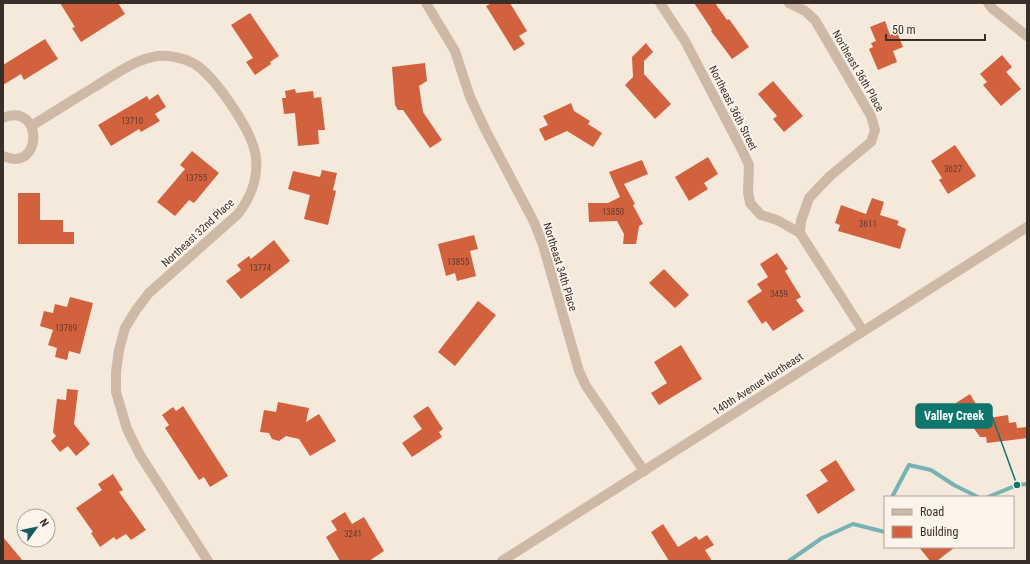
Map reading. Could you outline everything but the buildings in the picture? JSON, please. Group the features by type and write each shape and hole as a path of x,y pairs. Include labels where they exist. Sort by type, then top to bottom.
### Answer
{"street":[{"name":"Northeast 34th Place","path":"426,3 455,51 470,96 486,131 534,222 543,245 579,371 586,386 644,470"},
{"name":"Northeast 36th Street","path":"660,3 685,41 749,165 748,192 750,203 761,215 777,220 800,233 863,331"},
{"name":"Northeast 36th Place","path":"789,3 805,11 815,20 871,116 875,130 871,142 830,176 809,198 801,221 800,233"},
{"path":"988,3 993,9 1027,36"},
{"name":"Northeast 32nd Place","path":"31,126 136,61 159,56 173,57 198,66 213,80 242,122 252,140 256,156 257,172 254,189 248,202 238,214 149,293 125,328 119,350 116,372 116,392 127,430 140,455 208,561"},
{"path":"3,118 14,116 21,117 31,126 35,139 30,151 18,158 11,159 3,156"},
{"name":"140th Avenue Northeast","path":"502,561 1027,227"}],"waterway":[{"path":"893,496 909,465 931,470 954,485 976,496"},
{"path":"990,496 1017,485 1027,484"},
{"path":"789,561 822,538 853,524 884,532"}],"place":[{"name":"Valley Creek","path":"1017,485"}]}
